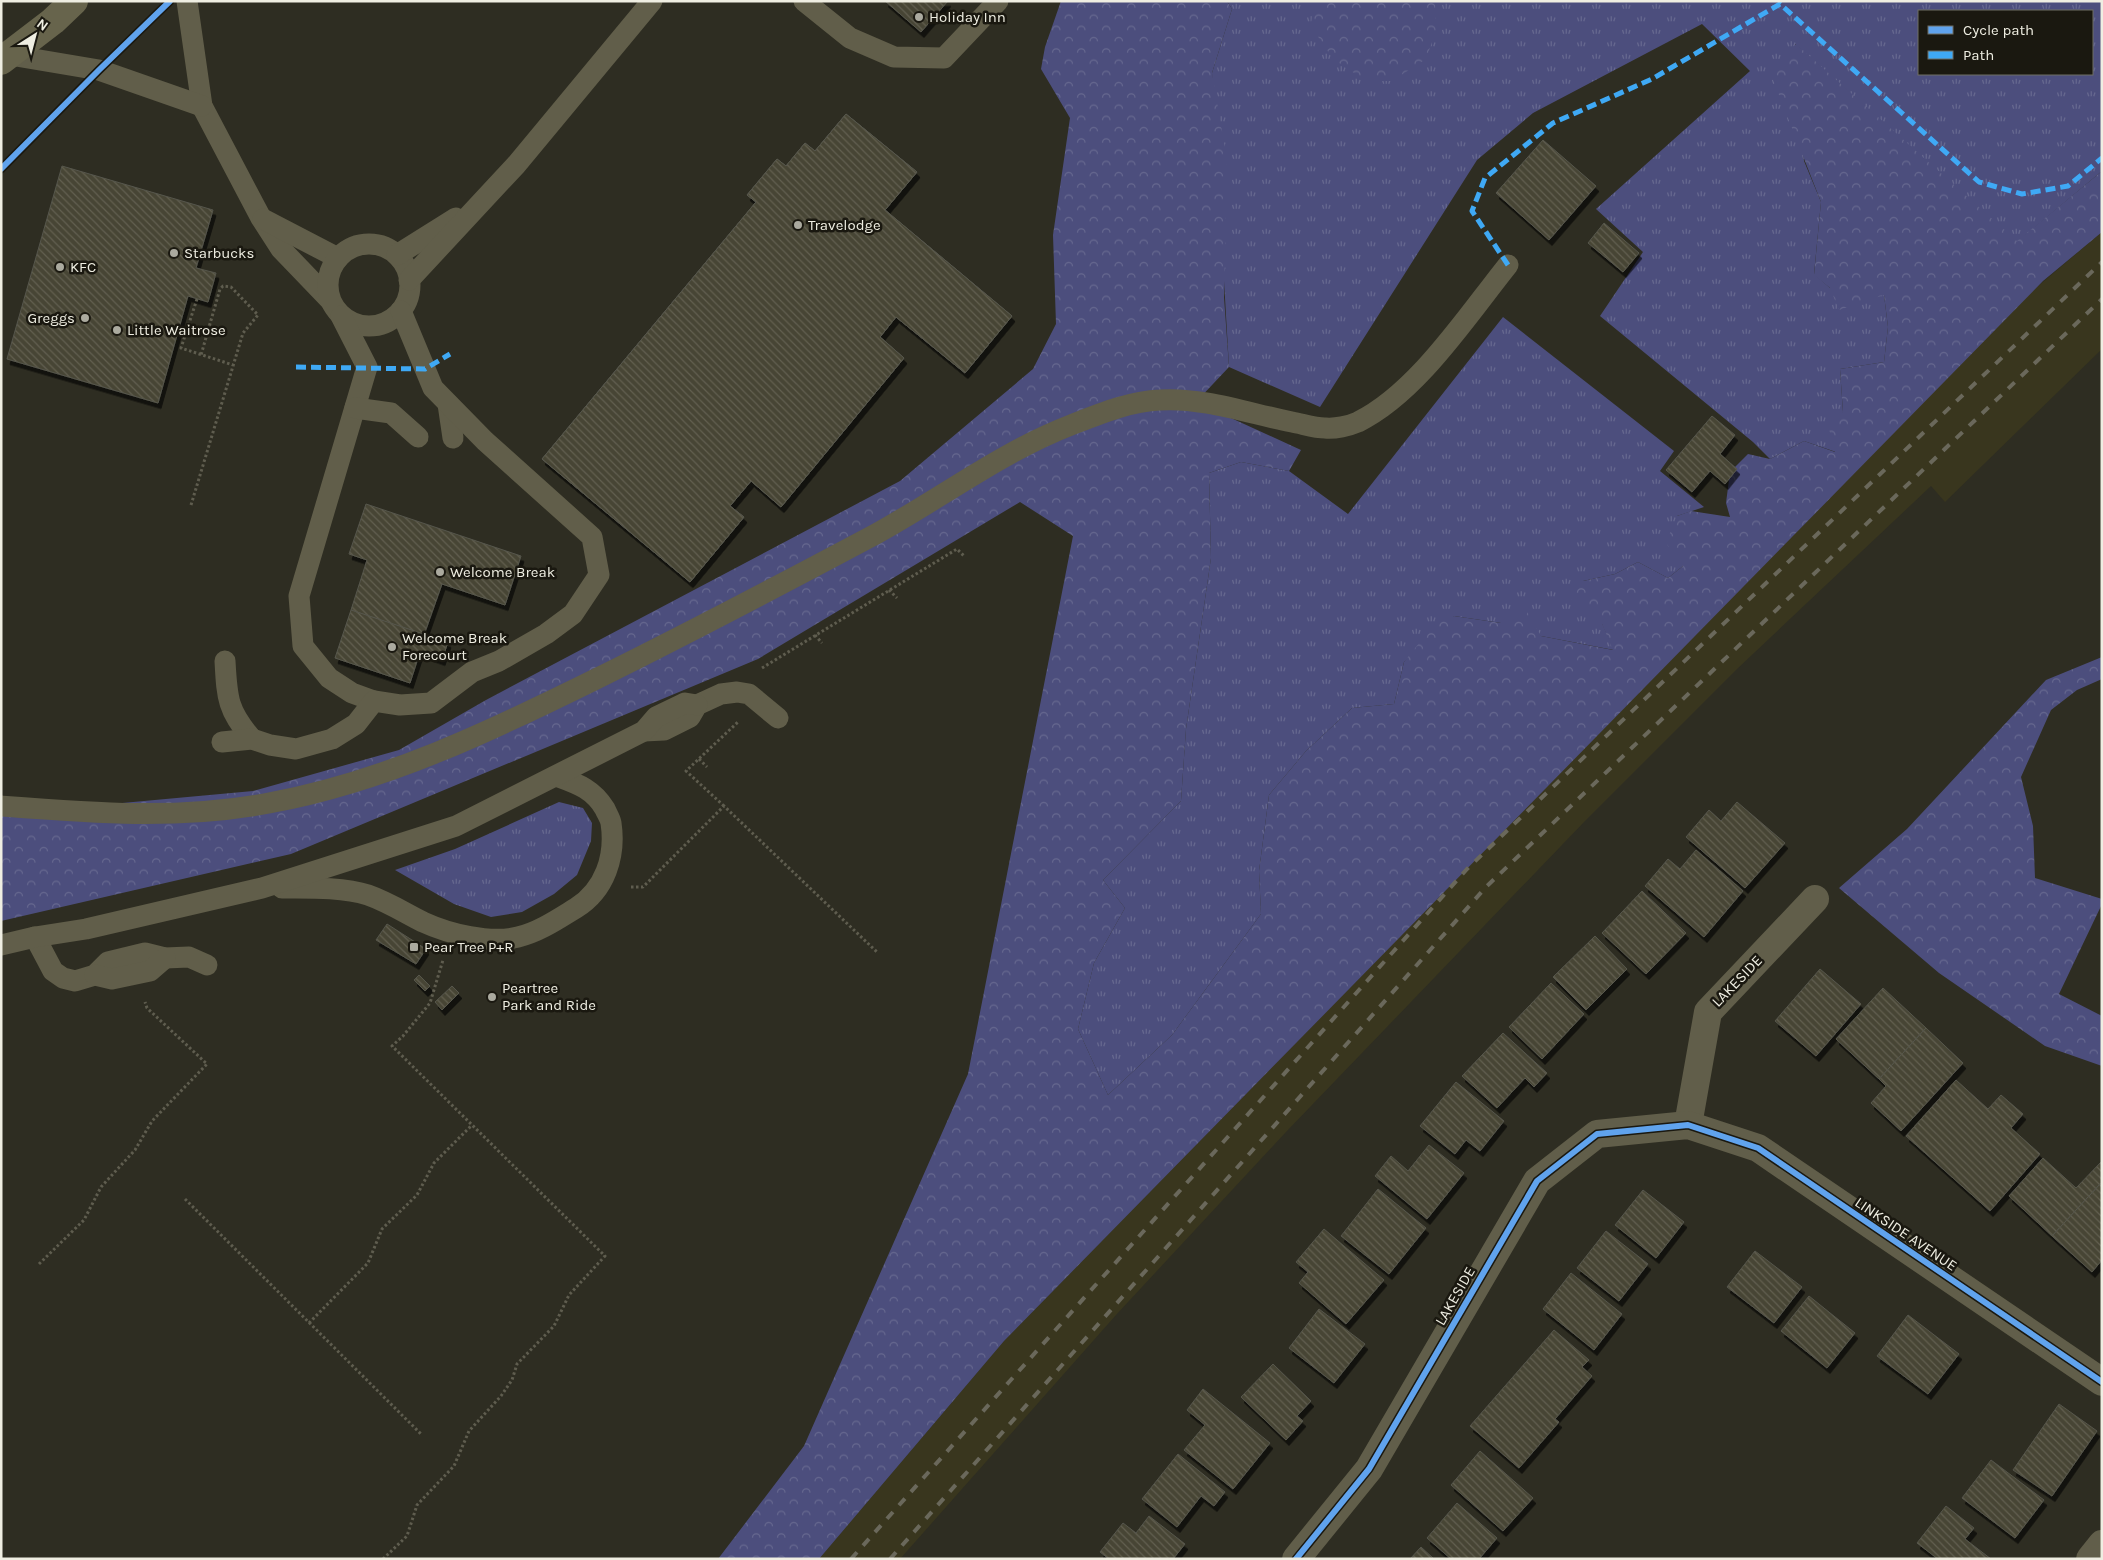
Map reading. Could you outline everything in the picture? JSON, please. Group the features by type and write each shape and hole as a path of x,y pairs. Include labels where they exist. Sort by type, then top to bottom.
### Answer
{"highway":[{"path":"6,58 53,21 74,1"}],"street":[{"name":"LAKESIDE","path":"1296,1559 1369,1469 1537,1182 1598,1134 1688,1125 1708,1012 1815,899"},
{"name":"LINKSIDE AVENUE","path":"1688,1125 1758,1148 2102,1382"},
{"path":"2090,1559 2102,1544"}],"lane":[{"path":"187,1 202,106 261,218 281,249 336,308 352,323 365,326 378,325 390,320 400,311 409,291 409,280 405,267 397,256 386,248 367,245 348,250 338,258 328,278 336,308 368,367 300,596 303,646 329,678 352,693 374,701 400,705 432,702 472,672 499,661 538,638 573,614 600,576 592,537 485,442 433,388 400,311"},
{"path":"409,280 516,165 652,1"},
{"path":"804,1 850,38 894,57 944,58 998,1"},
{"path":"6,58 99,70 202,106"},
{"path":"397,256 478,204"},
{"path":"261,218 338,258"},
{"path":"1,806 124,815 183,813 269,803 356,782 440,753 528,713 740,607 918,511 1007,455 1070,425 1125,406 1160,400 1196,402 1326,429 1354,424 1391,401 1433,359 1508,265"},
{"path":"448,404 453,438"},
{"path":"355,408 390,413 418,437"},
{"path":"472,672 485,653"},
{"path":"225,661 227,698 237,721 252,739"},
{"path":"1,945 35,937 86,929 262,888 456,826 644,730 656,716 685,703 697,705 722,694 737,692 749,694 778,718"},
{"path":"222,742 252,739 270,745 296,749 332,739 356,724 374,701"},
{"path":"262,888 320,888 367,895 451,934 495,939 517,938 536,931 584,903 598,888 608,869 612,847 611,820 598,797 578,784 556,776"},
{"path":"35,937 53,971 62,978 74,981 95,975 108,962 145,953 165,958 190,957 207,965"},
{"path":"95,975 112,979 150,971 165,958"}],"path":[{"path":"191,505 243,333 258,315 231,287 223,286 220,289 201,355"},
{"path":"197,299 181,348 233,365"},
{"path":"878,953 686,771 742,718 749,694 750,675 957,549 965,557"},
{"path":"889,590 897,598"},
{"path":"815,635 822,642"},
{"path":"699,759 707,767"},
{"path":"598,888 643,887 724,806"},
{"path":"383,1559 407,1536 417,1505 454,1466 469,1431 501,1396 512,1380 517,1364 554,1326 569,1295 605,1256 392,1046 403,1036 430,1003 451,934"},
{"path":"39,1264 84,1220 101,1186 135,1150 152,1121 207,1064 147,1008 135,974"},
{"path":"309,1323 368,1263 382,1229 417,1194 434,1163 472,1126"},
{"path":"185,1200 422,1434"}],"shaded area":[{"path":"2102,232 2102,349 1945,502 1931,486 1737,669 1585,821 1286,1132 1116,1315 900,1559 819,1559 1004,1341 2031,292"}],"green space":[{"path":"1061,1 1227,1 1232,9 1212,73 1227,160 1224,297 1229,367 1196,402 1301,450 1289,471 1241,462 1209,473 1211,558 1186,729 1181,801 1103,880 1125,908 1094,963 1078,1029 1108,1095 1172,1035 1261,914 1259,871 1269,795 1306,751 1352,708 1394,704 1404,662 1435,623 1454,616 1501,623 1526,610 1541,636 1613,650 1602,624 1566,595 1583,581 1615,574 1638,562 1668,578 1683,566 1666,543 1677,516 1691,511 1730,517 1726,503 1730,472 1748,454 1770,459 1804,441 1835,452 1828,425 1843,412 1840,369 1884,362 1888,327 1884,295 1839,310 1830,288 1814,275 1821,202 1770,72 1796,44 2017,241 2102,171 2102,232 2043,281 1004,1341 819,1559 718,1559 804,1446 968,1074 1073,536 1020,502 758,659 291,854 1,921 1,808 35,811 253,791 399,750 486,700 900,481 1033,369 1056,324 1053,235 1070,118 1041,69 1045,47"},
{"path":"1227,1 2102,1 2102,171 2017,242 1795,44 1804,161 1821,202 1814,274 1830,288 1884,295 1888,327 1884,362 1840,369 1843,412 1836,452 1804,441 1770,459 1753,442 1600,316 1643,252 1596,209 1750,71 1702,24 1533,113 1477,160 1320,407 1229,367 1212,73 1232,9"},
{"path":"1319,1 1435,1 1436,31 1426,59 1392,81 1366,81 1333,59 1311,26 1313,4"},
{"path":"1503,317 1674,451 1660,471 1704,507 1677,516 1683,566 1668,578 1638,562 1615,574 1583,581 1614,650 1541,636 1501,623 1454,616 1404,662 1394,704 1352,708 1306,751 1269,795 1259,871 1261,914 1172,1035 1108,1095 1078,1029 1094,963 1125,908 1103,880 1181,801 1186,729 1211,558 1209,473 1241,462 1289,471 1348,514"},
{"path":"2102,657 2102,679 2077,690 2051,710 2021,777 2033,826 2035,878 2102,899 2102,904 2059,994 2102,1016 2102,1066 2045,1046 1939,973 1839,888 1907,829 2046,680"},
{"path":"559,802 583,808 592,823 591,841 577,875 554,894 522,912 491,917 454,904 395,870 455,849"}],"building":[{"name":"Holiday Inn","path":"885,1 948,1 921,32"},
{"path":"846,114 917,172 885,210 1012,316 965,373 896,317 880,337 904,358 781,507 751,481 730,506 744,517 690,582 542,459 756,202 747,195 777,159 786,166 805,143 815,151","holes":["822,254 885,306 867,328 841,306 718,454 739,472 718,496 661,449"]},
{"path":"846,114 917,172 885,210 1012,316 965,373 896,317 880,337 904,358 781,507 751,481 730,506 744,517 690,582 542,459 756,202 747,195 777,159 786,166 805,143 815,151"},
{"path":"1543,140 1596,186 1549,240 1496,193"},
{"path":"62,166 213,210 196,268 216,273 208,302 188,296 158,403 7,359"},
{"path":"1604,223 1639,253 1623,272 1588,243"},
{"path":"1712,416 1735,435 1720,454 1737,469 1725,484 1710,471 1692,492 1666,470"},
{"name":"Welcome Break","path":"366,504 521,556 505,605 442,584 424,635 351,610 367,560 349,554"},
{"name":"Welcome Break Forecourt","path":"351,610 448,642 442,660 420,652 410,683 335,658"},
{"path":"1737,802 1785,843 1745,888 1686,837 1709,810 1721,821"},
{"path":"1696,850 1743,891 1704,937 1645,886 1668,859 1680,869"},
{"path":"1642,891 1686,933 1646,974 1602,933"},
{"path":"387,924 426,949 416,964 376,940"},
{"path":"1595,936 1627,969 1586,1010 1553,977"},
{"path":"1820,969 1861,1004 1816,1056 1775,1021"},
{"path":"419,975 430,986 425,991 414,980"},
{"path":"1551,983 1584,1014 1542,1059 1509,1027"},
{"path":"452,986 459,993 442,1010 435,1002"},
{"path":"1883,988 1926,1028 1879,1079 1836,1039"},
{"path":"1926,1028 1963,1063 1901,1131 1871,1103 1886,1086 1879,1079"},
{"path":"1503,1033 1547,1073 1534,1087 1525,1078 1497,1108 1462,1076"},
{"path":"1956,1080 1988,1109 2001,1095 2023,1114 2011,1128 2040,1154 1990,1211 1906,1136"},
{"path":"1456,1082 1504,1121 1480,1151 1466,1140 1455,1154 1420,1126"},
{"path":"1429,1145 1464,1173 1427,1219 1375,1176 1391,1156 1408,1171"},
{"path":"2043,1158 2076,1188 2102,1161 2102,1182 2052,1236 2009,1196"},
{"path":"2102,1182 2102,1260 2092,1272 2052,1236"},
{"path":"1378,1189 1426,1228 1389,1274 1341,1236"},
{"path":"1643,1190 1684,1222 1656,1258 1615,1225"},
{"path":"1324,1229 1384,1280 1346,1324 1299,1283 1308,1272 1296,1262"},
{"path":"1606,1231 1648,1264 1619,1301 1577,1268"},
{"path":"1755,1251 1802,1287 1774,1323 1727,1287"},
{"path":"1571,1273 1622,1314 1594,1350 1543,1309"},
{"path":"1809,1296 1855,1333 1827,1368 1781,1331"},
{"path":"1319,1309 1365,1344 1334,1383 1289,1348"},
{"path":"1908,1315 1959,1354 1928,1394 1877,1356"},
{"path":"1554,1330 1589,1360 1582,1367 1592,1376 1555,1419 1559,1422 1519,1468 1470,1426"},
{"path":"1273,1364 1311,1401 1297,1416 1303,1421 1286,1440 1241,1397"},
{"path":"1203,1389 1270,1443 1233,1489 1184,1450 1205,1425 1187,1410"},
{"path":"2059,1404 2097,1431 2052,1496 2013,1470"},
{"path":"1480,1451 1533,1498 1503,1531 1451,1485"},
{"path":"1178,1454 1225,1492 1214,1506 1201,1496 1177,1527 1142,1499"},
{"path":"1991,1460 2044,1500 2015,1538 1962,1498"},
{"path":"1457,1503 1497,1538 1479,1559 1451,1559 1427,1538"},
{"path":"1946,1506 1974,1528 1965,1539 1991,1559 1938,1559 1917,1543"},
{"path":"1149,1516 1185,1544 1173,1559 1109,1559 1100,1552 1123,1523 1136,1533"},
{"path":"1421,1547 1434,1559 1410,1559"}],"railway":[{"path":"851,1559 1467,869 2102,262"},
{"path":"890,1559 1486,887 2102,299"}],"marked path":[{"path":"1508,265 1472,211 1485,178 1553,123 1652,79 1780,4 1979,182 2022,194 2068,186 2102,158"},
{"path":"296,367 425,369 450,354"}],"cycle path":[{"path":"1,169 170,1"},
{"path":"1296,1559 1369,1469 1537,1181 1597,1134 1688,1125 1758,1148 2102,1382"}],"place":[{"name":"Holiday Inn","path":"919,17"},
{"name":"Travelodge","path":"798,225"},
{"name":"Starbucks","path":"174,253"},
{"name":"KFC","path":"60,267"},
{"name":"Greggs","path":"85,318"},
{"name":"Little Waitrose","path":"117,330"},
{"name":"Welcome Break","path":"440,572"},
{"name":"Welcome Break Forecourt","path":"392,647"},
{"name":"Pear Tree P+R","path":"414,947"},
{"name":"Peartree Park and Ride","path":"492,997"}]}
